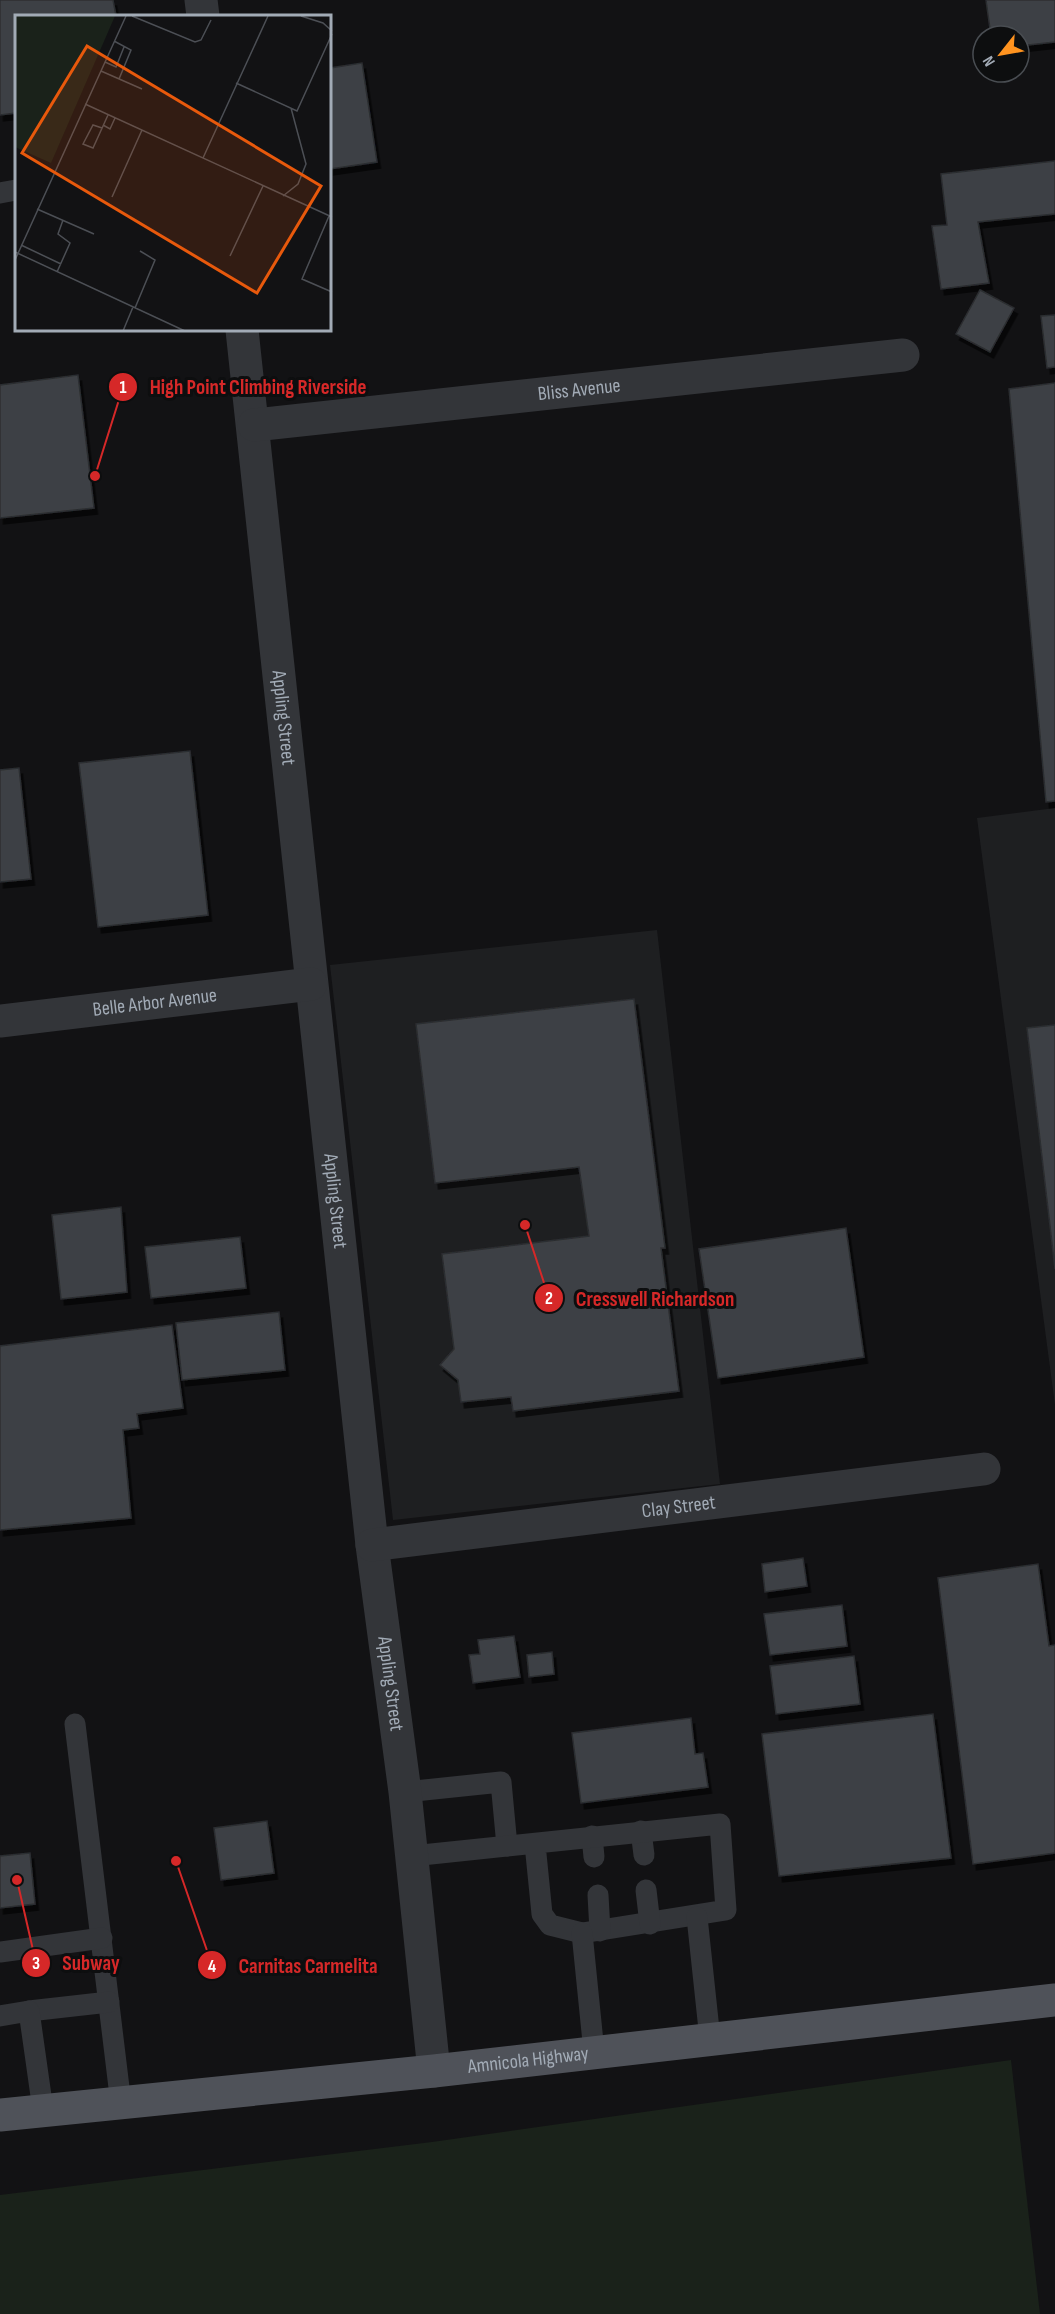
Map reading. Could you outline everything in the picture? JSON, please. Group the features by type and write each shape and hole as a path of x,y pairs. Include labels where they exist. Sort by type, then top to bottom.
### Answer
{"main road":[{"name":"Amnicola Highway","path":"0,2115 434,2071 1055,2000"}],"street":[{"path":"201,0 203,15"},
{"name":"Appling Street","path":"242,332 255,425 311,984 372,1545 405,1792 434,2071"},
{"name":"Bliss Avenue","path":"255,425 903,355"},
{"name":"Belle Arbor Avenue","path":"0,1021 311,984"},
{"name":"Clay Street","path":"372,1545 984,1469"}],"lane":[{"path":"0,193 15,190"},
{"path":"75,1724 121,2104"},
{"path":"405,1792 501,1782 507,1846"},
{"path":"412,1856 720,1824 726,1910 697,1917 591,1932 550,1924 542,1914 535,1844"},
{"path":"641,1831 644,1855"},
{"path":"592,1836 594,1857"},
{"path":"646,1890 650,1924"},
{"path":"594,2052 591,1932 598,1895"},
{"path":"697,1917 710,2039"},
{"path":"0,1952 102,1938"},
{"path":"0,2016 109,2001"},
{"path":"29,2011 43,2110"}],"shaded area":[{"path":"1055,808 1055,1405 977,818"},
{"path":"657,930 720,1484 393,1520 330,965"},
{"path":"1011,2060 1040,2314 0,2314 0,2195 432,2142"}],"building":[{"path":"0,0 113,0 116,15 15,15 15,113 0,115"},
{"path":"986,0 1055,0 1055,42 1031,45 1031,24 989,24"},
{"path":"362,63 377,162 332,169 332,68"},
{"path":"1055,161 1055,214 978,222 989,283 941,289 932,226 947,225 941,174"},
{"path":"980,290 1014,308 990,352 956,334"},
{"path":"1055,315 1055,367 1047,368 1041,316"},
{"path":"78,375 94,508 0,518 0,385"},
{"path":"1055,383 1055,801 1046,802 1009,389"},
{"path":"190,751 208,915 98,927 79,763"},
{"path":"19,768 31,879 0,882 0,770"},
{"path":"634,999 665,1248 661,1248 679,1391 513,1411 511,1397 461,1402 458,1380 440,1365 454,1349 442,1254 589,1236 579,1167 435,1183 416,1024"},
{"path":"1055,1025 1055,1269 1027,1028"},
{"path":"121,1207 127,1292 61,1299 52,1215"},
{"path":"846,1228 864,1357 718,1378 699,1249"},
{"path":"240,1237 246,1288 151,1298 145,1247"},
{"path":"279,1312 285,1370 182,1380 176,1323"},
{"path":"172,1325 183,1408 137,1414 139,1428 123,1430 131,1518 0,1530 0,1346"},
{"path":"803,1558 807,1586 765,1592 762,1564"},
{"path":"1038,1564 1049,1646 1055,1645 1055,1853 973,1864 938,1578"},
{"path":"842,1605 847,1646 770,1655 764,1614"},
{"path":"514,1636 520,1677 473,1683 469,1655 480,1654 478,1640"},
{"path":"552,1652 554,1674 529,1677 527,1655"},
{"path":"854,1656 860,1704 776,1714 770,1666"},
{"path":"933,1714 951,1858 779,1876 762,1734"},
{"path":"691,1718 695,1754 703,1753 708,1787 581,1803 572,1733"},
{"path":"267,1821 274,1873 221,1880 214,1828"},
{"path":"30,1853 35,1904 0,1908 0,1856"}],"place":[{"name":"High Point Climbing Riverside","path":"95,476"},
{"name":"Cresswell Richardson","path":"525,1225"},
{"name":"Carnitas Carmelita","path":"176,1861"},
{"name":"Subway","path":"17,1880"}]}
